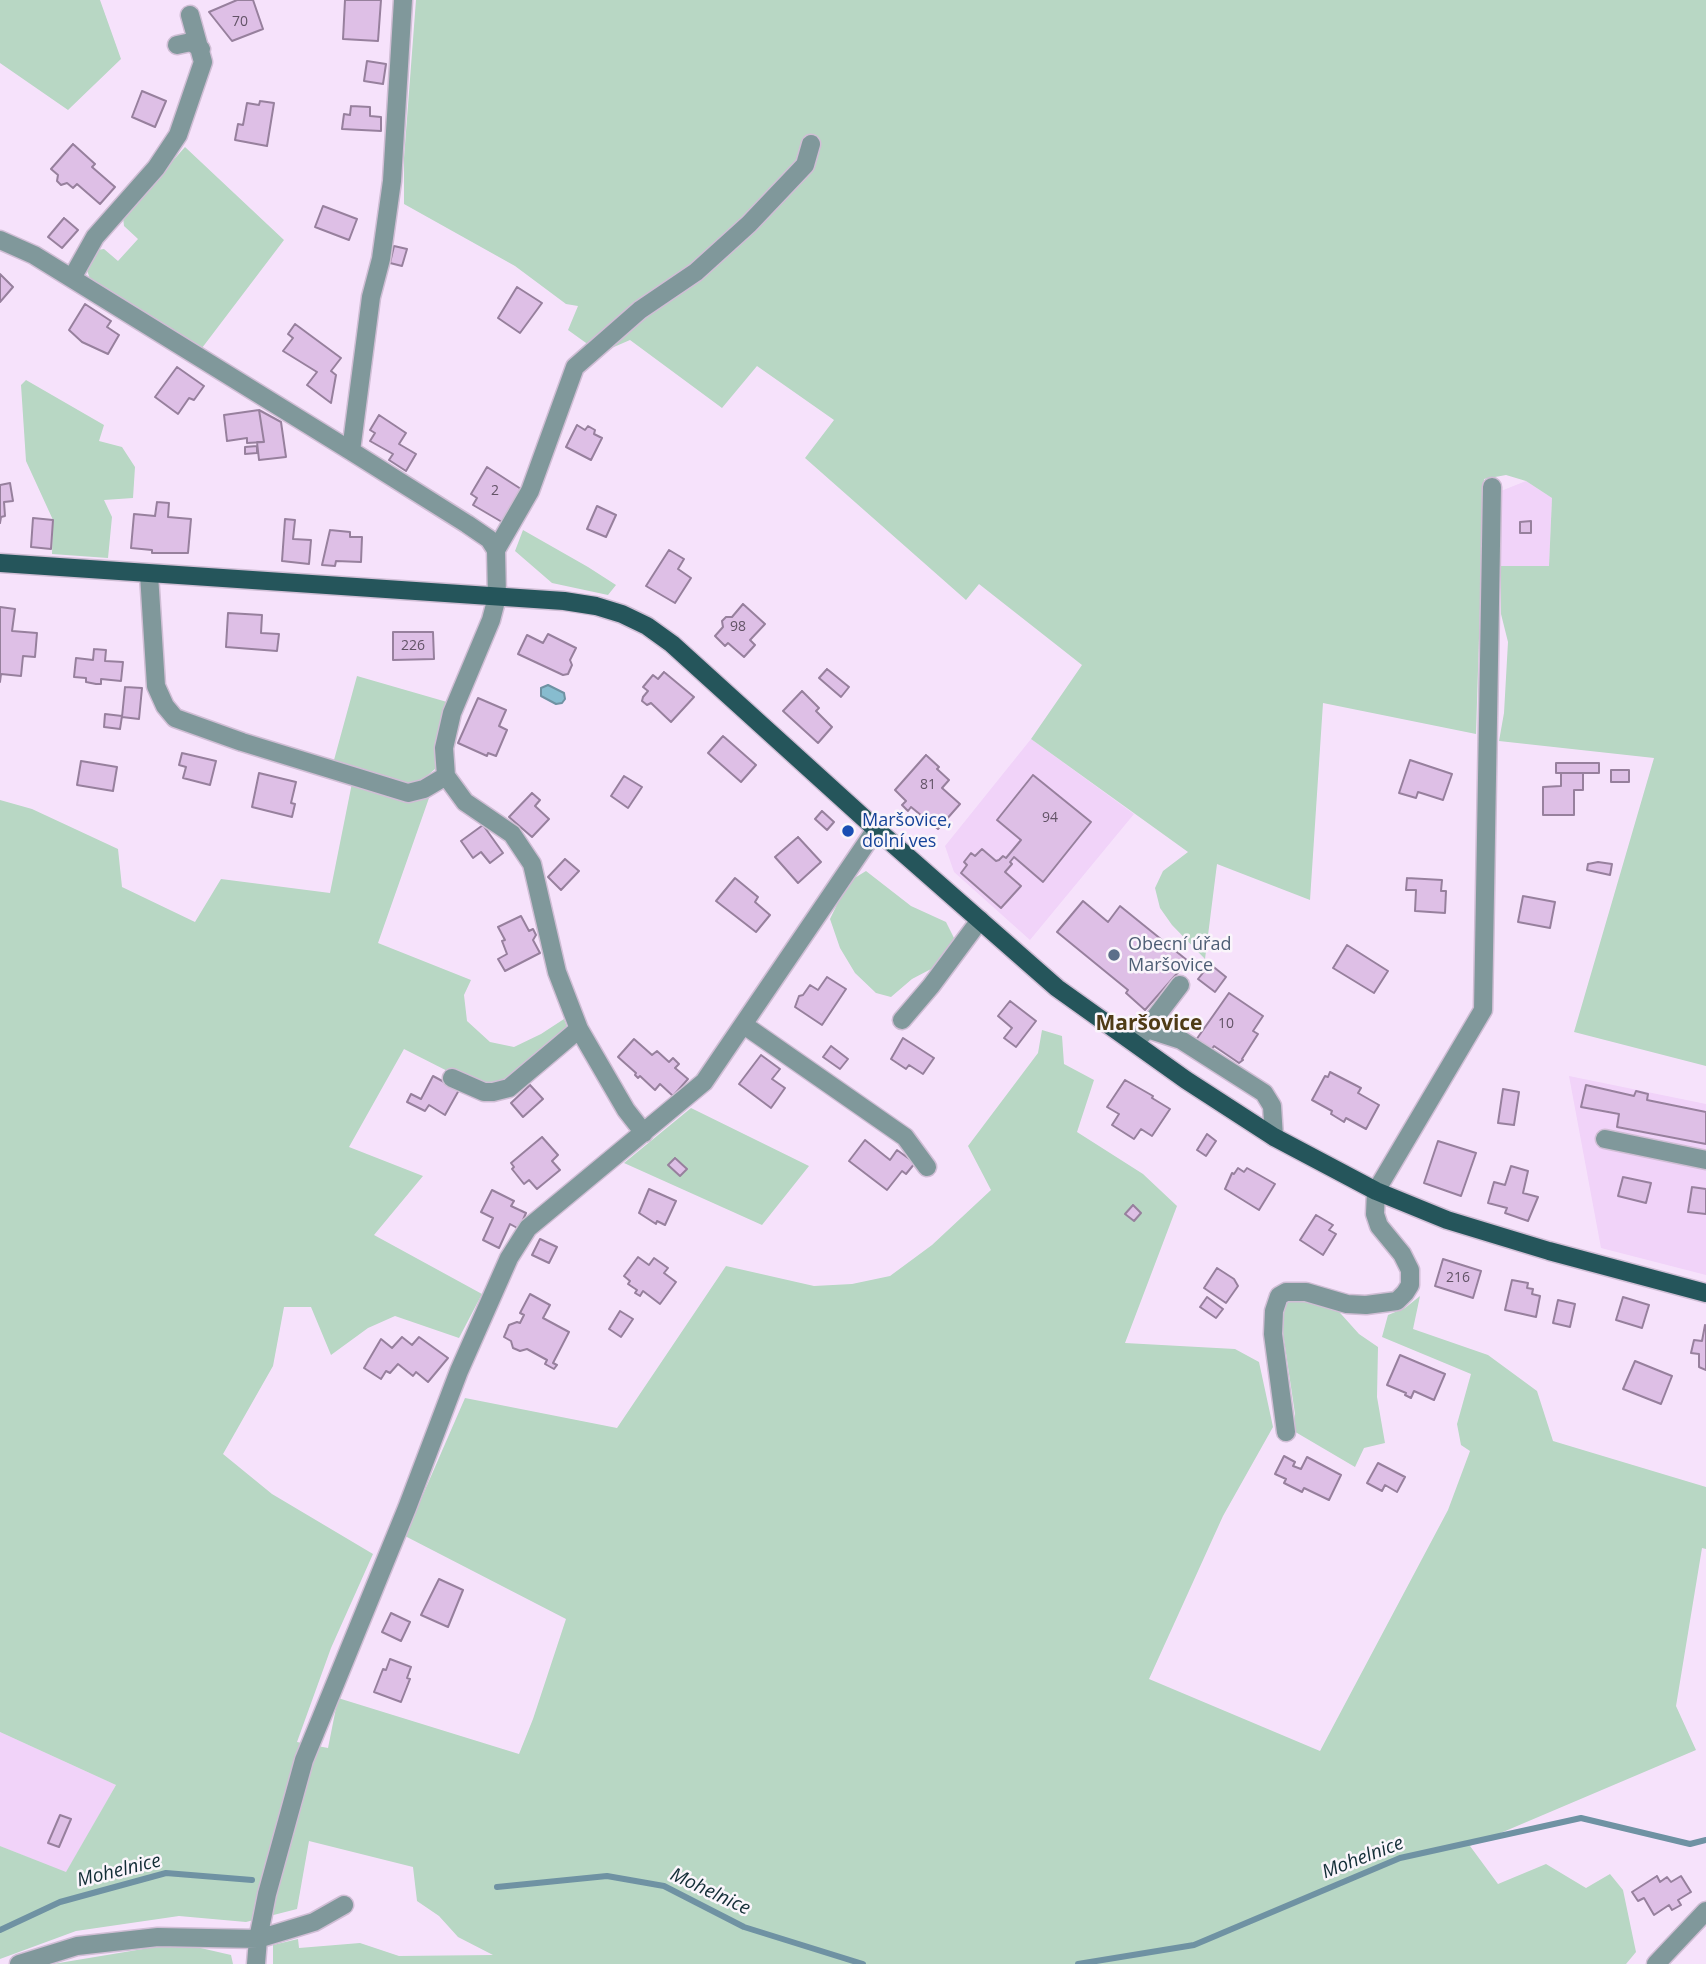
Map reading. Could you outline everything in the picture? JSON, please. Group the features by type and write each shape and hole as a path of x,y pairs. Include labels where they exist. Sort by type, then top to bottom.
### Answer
{"main road":[{"path":"0,563 564,601 596,606 647,626 672,643 704,671 876,829 1058,988 1135,1045 1274,1137 1376,1191 1447,1220 1549,1251 1706,1293"}],"street":[{"path":"351,451 372,298 381,259 392,181 403,0"},
{"path":"72,278 95,237 156,168 178,135 202,67 201,49 190,15"},
{"path":"177,45 191,42 201,49"},
{"path":"644,1133 626,1110 579,1029 557,972 532,864 512,834 465,802 446,776 444,748 452,713 491,620 497,597 496,550 530,491 575,368 640,310 696,272 749,224 805,165 811,145"},
{"path":"0,240 34,255 351,451 489,539 496,550"},
{"path":"1286,1432 1273,1334 1274,1311 1279,1296 1286,1292 1306,1292 1348,1304 1366,1305 1397,1301 1410,1285 1410,1270 1402,1254 1379,1226 1375,1214 1376,1191 1483,1010 1492,486"},
{"path":"149,574 156,686 165,706 175,718 242,742 408,793 424,789 446,776"},
{"path":"256,1964 258,1938 268,1894 304,1760 407,1508 459,1371 509,1258 528,1228 704,1082 876,829"},
{"path":"902,1020 980,920"},
{"path":"1135,1045 1180,985"},
{"path":"744,1025 905,1137 927,1167"},
{"path":"452,1078 484,1092 509,1088 579,1029"},
{"path":"1147,1029 1181,1040 1264,1093 1272,1106 1274,1137"},
{"path":"1605,1139 1706,1160"},
{"path":"19,1964 77,1946 158,1937 258,1938 314,1922 344,1905"},
{"path":"1656,1964 1706,1911"}],"shaded area":[{"path":"1526,481 1552,498 1549,566 1501,566 1501,491"},
{"path":"1031,739 1134,814 1030,940 954,872 945,846"},
{"path":"1569,1076 1706,1104 1706,1275 1601,1248"},
{"path":"0,1732 116,1785 66,1873 0,1846"}],"green space":[{"path":"0,0 100,0 121,59 68,110 0,63"},
{"path":"416,0 1706,0 1706,1066 1574,1032 1654,758 1499,741 1504,713 1508,642 1501,614 1501,566 1549,566 1552,498 1526,481 1506,475 1484,479 1476,734 1323,703 1310,900 1217,864 1205,959 1172,925 1160,908 1155,888 1163,871 1188,852 1031,739 1082,665 979,584 966,600 805,458 834,420 757,366 722,408 630,340 600,353 568,330 578,306 566,304 515,266 404,204 404,158"},
{"path":"185,147 284,240 202,348 90,279 87,270 87,261 97,250 104,249 118,261 138,239 124,226 123,217"},
{"path":"26,380 104,425 99,441 122,447 135,467 133,498 104,500 112,517 108,558 52,554 53,520 26,461 21,385"},
{"path":"523,530 616,585 608,595 552,583 515,551"},
{"path":"357,676 447,702 436,747 435,769 419,783 408,785 334,760"},
{"path":"352,783 409,799 429,798 378,943 471,980 464,995 467,1021 490,1042 514,1047 564,1019 568,1029 512,1077 499,1082 473,1084 404,1049 349,1147 423,1176 374,1235 482,1294 459,1338 395,1316 368,1328 331,1355 311,1307 284,1307 273,1366 223,1454 272,1494 373,1554 331,1648 297,1742 328,1748 338,1698 519,1754 566,1619 405,1536 465,1398 617,1428 726,1266 814,1286 852,1284 890,1276 932,1245 991,1190 968,1146 1038,1053 1042,1030 1062,1036 1064,1064 1094,1080 1077,1132 1143,1174 1177,1206 1125,1343 1235,1349 1259,1362 1273,1427 1223,1516 1149,1679 1320,1751 1448,1510 1470,1451 1461,1445 1457,1424 1471,1374 1382,1337 1388,1315 1405,1308 1420,1296 1413,1329 1488,1355 1537,1391 1553,1441 1706,1487 1706,1549 1702,1548 1676,1706 1696,1750 1470,1846 1498,1884 1546,1864 1586,1888 1610,1874 1623,1890 1636,1952 1626,1964 273,1964 273,1945 298,1939 299,1948 360,1943 399,1956 493,1955 458,1937 439,1916 417,1901 413,1867 309,1841 297,1909 246,1922 179,1916 76,1931 0,1959 0,1846 66,1872 116,1785 0,1732 0,800 32,809 118,849 122,887 195,922 221,879 330,893"},
{"path":"866,871 911,906 946,922 955,940 947,953 931,969 912,979 891,997 876,993 855,973 840,948 830,919 848,882"},
{"path":"691,1108 809,1166 762,1225 624,1163"},
{"path":"1305,1296 1333,1305 1359,1334 1378,1347 1377,1397 1385,1443 1364,1448 1355,1467 1292,1430 1295,1414 1283,1333 1283,1309 1290,1299"},
{"path":"179,1943 231,1955 233,1964 53,1964"}],"water":[{"path":"548,685 564,693 565,699 562,703 556,704 541,696 541,688"}],"building":[{"path":"237,0 253,0 263,29 232,41 209,12"},
{"path":"345,0 381,0 378,41 343,39"},
{"path":"367,61 386,64 383,84 364,81"},
{"path":"142,91 166,101 155,127 132,117"},
{"path":"260,101 274,103 267,146 235,140 238,124 243,125 247,103 259,105"},
{"path":"351,106 370,107 370,116 381,117 381,131 342,129 344,114 350,115"},
{"path":"73,144 95,164 92,167 115,187 100,204 77,184 73,188 67,183 61,185 57,181 58,175 51,169"},
{"path":"323,206 357,219 349,240 315,227"},
{"path":"64,218 78,230 62,248 48,237"},
{"path":"394,246 407,249 402,266 390,263"},
{"path":"0,274 13,287 0,302"},
{"path":"517,287 542,303 520,333 498,318"},
{"path":"85,304 111,321 107,327 119,335 108,354 82,342 69,330"},
{"path":"295,324 341,358 331,371 336,375 331,403 307,385 317,372 283,351 293,338 288,334"},
{"path":"177,367 204,386 194,400 189,398 178,414 155,397"},
{"path":"259,410 281,422 286,457 259,460 257,442 264,442"},
{"path":"259,410 264,442 247,443 247,438 227,441 224,415"},
{"path":"379,415 406,433 399,444 416,454 406,471 389,460 393,454 370,441 375,433 370,430"},
{"path":"577,425 585,430 588,426 595,430 594,434 602,438 591,460 566,447"},
{"path":"257,446 257,453 245,454 245,447"},
{"path":"487,467 521,489 502,522 473,505 477,498 471,494"},
{"path":"10,483 13,501 4,502 5,516 1,517 0,523 0,485"},
{"path":"157,502 169,503 168,517 191,519 188,553 152,553 152,550 131,548 134,514 155,516"},
{"path":"597,506 616,515 606,537 587,529"},
{"path":"33,518 53,520 51,549 31,547"},
{"path":"285,519 295,520 293,539 311,540 309,564 282,561"},
{"path":"1531,521 1531,533 1520,533 1520,522"},
{"path":"330,530 350,532 350,537 362,537 361,562 336,561 335,566 322,565"},
{"path":"669,550 684,559 678,569 691,578 675,603 646,586"},
{"path":"743,604 765,624 750,640 755,645 744,657 728,643 725,646 715,636 723,627 722,621 726,617 732,617"},
{"path":"0,607 15,609 12,631 37,633 35,657 23,656 21,676 1,674 0,682"},
{"path":"228,613 262,615 261,633 279,634 277,651 226,647"},
{"path":"393,632 433,632 434,659 393,660"},
{"path":"548,634 576,648 570,660 572,665 568,674 563,675 518,654 527,635 543,643"},
{"path":"94,649 106,650 105,661 123,662 121,681 101,679 101,684 96,684 86,682 86,678 74,677 76,658 93,660"},
{"path":"827,669 849,687 841,697 819,678"},
{"path":"664,672 694,697 671,722 651,703 647,705 642,701 648,691 643,687 653,675 658,679"},
{"path":"125,687 142,688 139,719 122,717"},
{"path":"802,691 819,708 816,711 832,727 818,743 783,711"},
{"path":"478,698 506,710 499,726 507,730 496,756 488,753 487,756 458,743"},
{"path":"105,714 122,716 120,729 104,727"},
{"path":"723,736 756,765 741,782 708,753"},
{"path":"182,753 216,761 210,785 183,778 186,767 179,765"},
{"path":"926,755 949,780 942,788 960,804 938,829 911,807 908,811 902,805 906,801 895,790"},
{"path":"1410,760 1452,774 1443,800 1418,792 1416,798 1399,793"},
{"path":"81,761 117,767 113,791 77,785"},
{"path":"1556,763 1599,763 1599,773 1556,773"},
{"path":"1611,770 1629,770 1629,782 1611,782"},
{"path":"259,773 296,782 291,803 295,804 292,817 252,807"},
{"path":"1561,773 1583,773 1583,790 1574,790 1574,815 1543,815 1543,787 1561,786"},
{"path":"1033,775 1091,822 1043,882 1014,857 1005,872 1021,886 1001,908 961,873 967,865 964,862 971,853 975,856 982,849 996,861 1003,856 1006,858 1021,840 997,820"},
{"path":"624,776 642,787 628,808 611,796"},
{"path":"532,793 540,800 535,806 549,819 532,837 509,817"},
{"path":"822,811 834,822 827,830 815,819"},
{"path":"483,825 503,853 490,863 481,852 473,858 461,841"},
{"path":"798,837 821,862 798,883 775,857"},
{"path":"565,859 579,871 561,890 548,877"},
{"path":"1588,864 1612,864 1610,875 1587,870"},
{"path":"735,878 758,897 755,902 770,915 756,932 716,901"},
{"path":"1407,878 1442,880 1441,891 1446,891 1445,913 1415,911 1416,890 1406,890"},
{"path":"1523,896 1555,902 1550,928 1518,922"},
{"path":"1083,901 1108,922 1120,906 1188,961 1145,1010 1126,993 1128,990 1057,932"},
{"path":"521,916 529,931 533,929 536,935 533,940 540,953 505,971 498,959 507,954 502,941 505,940 498,927"},
{"path":"1347,945 1388,971 1374,993 1333,968"},
{"path":"1210,964 1226,977 1215,992 1198,979"},
{"path":"827,977 846,989 822,1025 795,1007 799,996 803,995 810,985 818,990"},
{"path":"1229,993 1263,1016 1253,1031 1258,1034 1239,1063 1214,1046 1211,1050 1196,1040"},
{"path":"1010,1001 1036,1021 1016,1047 1004,1038 1012,1028 998,1016"},
{"path":"903,1038 934,1058 923,1074 909,1065 906,1069 891,1059"},
{"path":"634,1039 652,1055 657,1051 669,1062 673,1058 679,1064 675,1068 688,1079 673,1096 660,1084 655,1090 640,1076 638,1078 618,1057"},
{"path":"831,1046 848,1059 840,1069 823,1057"},
{"path":"761,1055 780,1069 772,1079 785,1088 771,1108 739,1084"},
{"path":"1330,1072 1361,1088 1358,1093 1379,1105 1366,1129 1346,1118 1344,1122 1331,1114 1332,1111 1312,1100"},
{"path":"433,1076 459,1090 445,1115 429,1105 425,1111 407,1102 411,1094 421,1099"},
{"path":"1125,1080 1170,1109 1152,1136 1141,1129 1134,1139 1112,1125 1119,1114 1107,1107"},
{"path":"530,1085 543,1099 523,1117 511,1103"},
{"path":"1586,1085 1634,1096 1636,1091 1648,1094 1647,1100 1706,1112 1706,1144 1617,1127 1619,1114 1581,1107"},
{"path":"1503,1089 1519,1092 1514,1125 1498,1123"},
{"path":"1207,1134 1216,1141 1206,1156 1197,1150"},
{"path":"542,1137 558,1155 552,1161 560,1170 537,1189 529,1180 524,1184 512,1169 514,1167 511,1163"},
{"path":"865,1140 890,1160 897,1150 915,1163 906,1174 902,1171 887,1190 849,1161"},
{"path":"1438,1141 1476,1153 1461,1196 1424,1183"},
{"path":"675,1158 687,1169 680,1176 668,1165"},
{"path":"1511,1166 1528,1171 1523,1193 1538,1197 1528,1221 1505,1213 1507,1208 1488,1203 1494,1182 1505,1185"},
{"path":"1238,1168 1244,1172 1247,1168 1275,1184 1259,1210 1225,1189 1232,1173"},
{"path":"1623,1177 1651,1183 1646,1203 1618,1196"},
{"path":"1692,1187 1706,1189 1706,1214 1688,1212"},
{"path":"649,1189 676,1201 665,1225 657,1221 656,1224 639,1213"},
{"path":"492,1190 514,1201 511,1206 526,1213 519,1229 510,1224 499,1248 483,1240 493,1218 481,1212"},
{"path":"1133,1205 1141,1213 1134,1221 1125,1214"},
{"path":"1316,1215 1333,1225 1329,1230 1336,1234 1323,1255 1300,1240"},
{"path":"540,1239 557,1247 549,1263 532,1255"},
{"path":"638,1257 649,1265 654,1258 668,1268 664,1273 676,1282 660,1304 643,1291 640,1296 635,1293 637,1290 628,1284 630,1281 624,1276"},
{"path":"1443,1259 1481,1271 1473,1298 1435,1286"},
{"path":"1217,1268 1234,1279 1238,1286 1226,1303 1204,1288"},
{"path":"1512,1280 1528,1283 1527,1288 1533,1289 1532,1294 1540,1296 1536,1317 1505,1310"},
{"path":"530,1294 550,1305 543,1318 569,1332 553,1363 557,1365 554,1369 545,1364 547,1360 527,1349 520,1351 513,1348 511,1341 504,1337 509,1325 520,1323 524,1315 520,1313"},
{"path":"1207,1297 1223,1309 1216,1318 1200,1307"},
{"path":"1623,1297 1649,1305 1642,1328 1616,1320"},
{"path":"1558,1300 1575,1304 1570,1327 1553,1323"},
{"path":"620,1311 633,1319 621,1337 609,1329"},
{"path":"1705,1325 1706,1370 1699,1367 1699,1354 1691,1353 1694,1340 1702,1341"},
{"path":"402,1337 412,1345 419,1337 448,1358 428,1382 416,1372 413,1376 398,1364 390,1373 386,1371 381,1379 364,1368 381,1339 392,1348"},
{"path":"1400,1355 1445,1374 1434,1400 1414,1391 1411,1398 1387,1385"},
{"path":"1635,1361 1672,1376 1661,1404 1623,1389"},
{"path":"1284,1456 1295,1462 1293,1466 1301,1469 1307,1457 1341,1475 1329,1500 1304,1488 1302,1492 1284,1483 1286,1479 1275,1474"},
{"path":"1378,1463 1405,1477 1397,1492 1385,1485 1382,1491 1367,1483"},
{"path":"439,1579 463,1590 448,1627 421,1615"},
{"path":"391,1613 410,1622 401,1641 382,1632"},
{"path":"390,1659 411,1667 407,1678 410,1679 401,1702 374,1692"},
{"path":"60,1815 71,1819 59,1847 48,1843"},
{"path":"1657,1876 1660,1882 1667,1877 1671,1882 1681,1876 1691,1892 1678,1900 1681,1905 1672,1910 1669,1905 1654,1915 1644,1898 1638,1901 1632,1892"}],"waterway":[{"name":"Mohelnice","path":"1078,1964 1194,1945 1400,1858 1581,1818 1690,1844 1706,1840"},
{"name":"Mohelnice","path":"0,1930 60,1902 166,1873 252,1880"},
{"name":"Mohelnice","path":"497,1887 607,1876 664,1886 744,1927 863,1964"}],"place":[{"name":"Maršovice, dolní ves","path":"848,831"},
{"name":"Obecní úřad Maršovice","path":"1114,955"}],"district":[{"name":"Maršovice","path":"1149,1024"}]}
